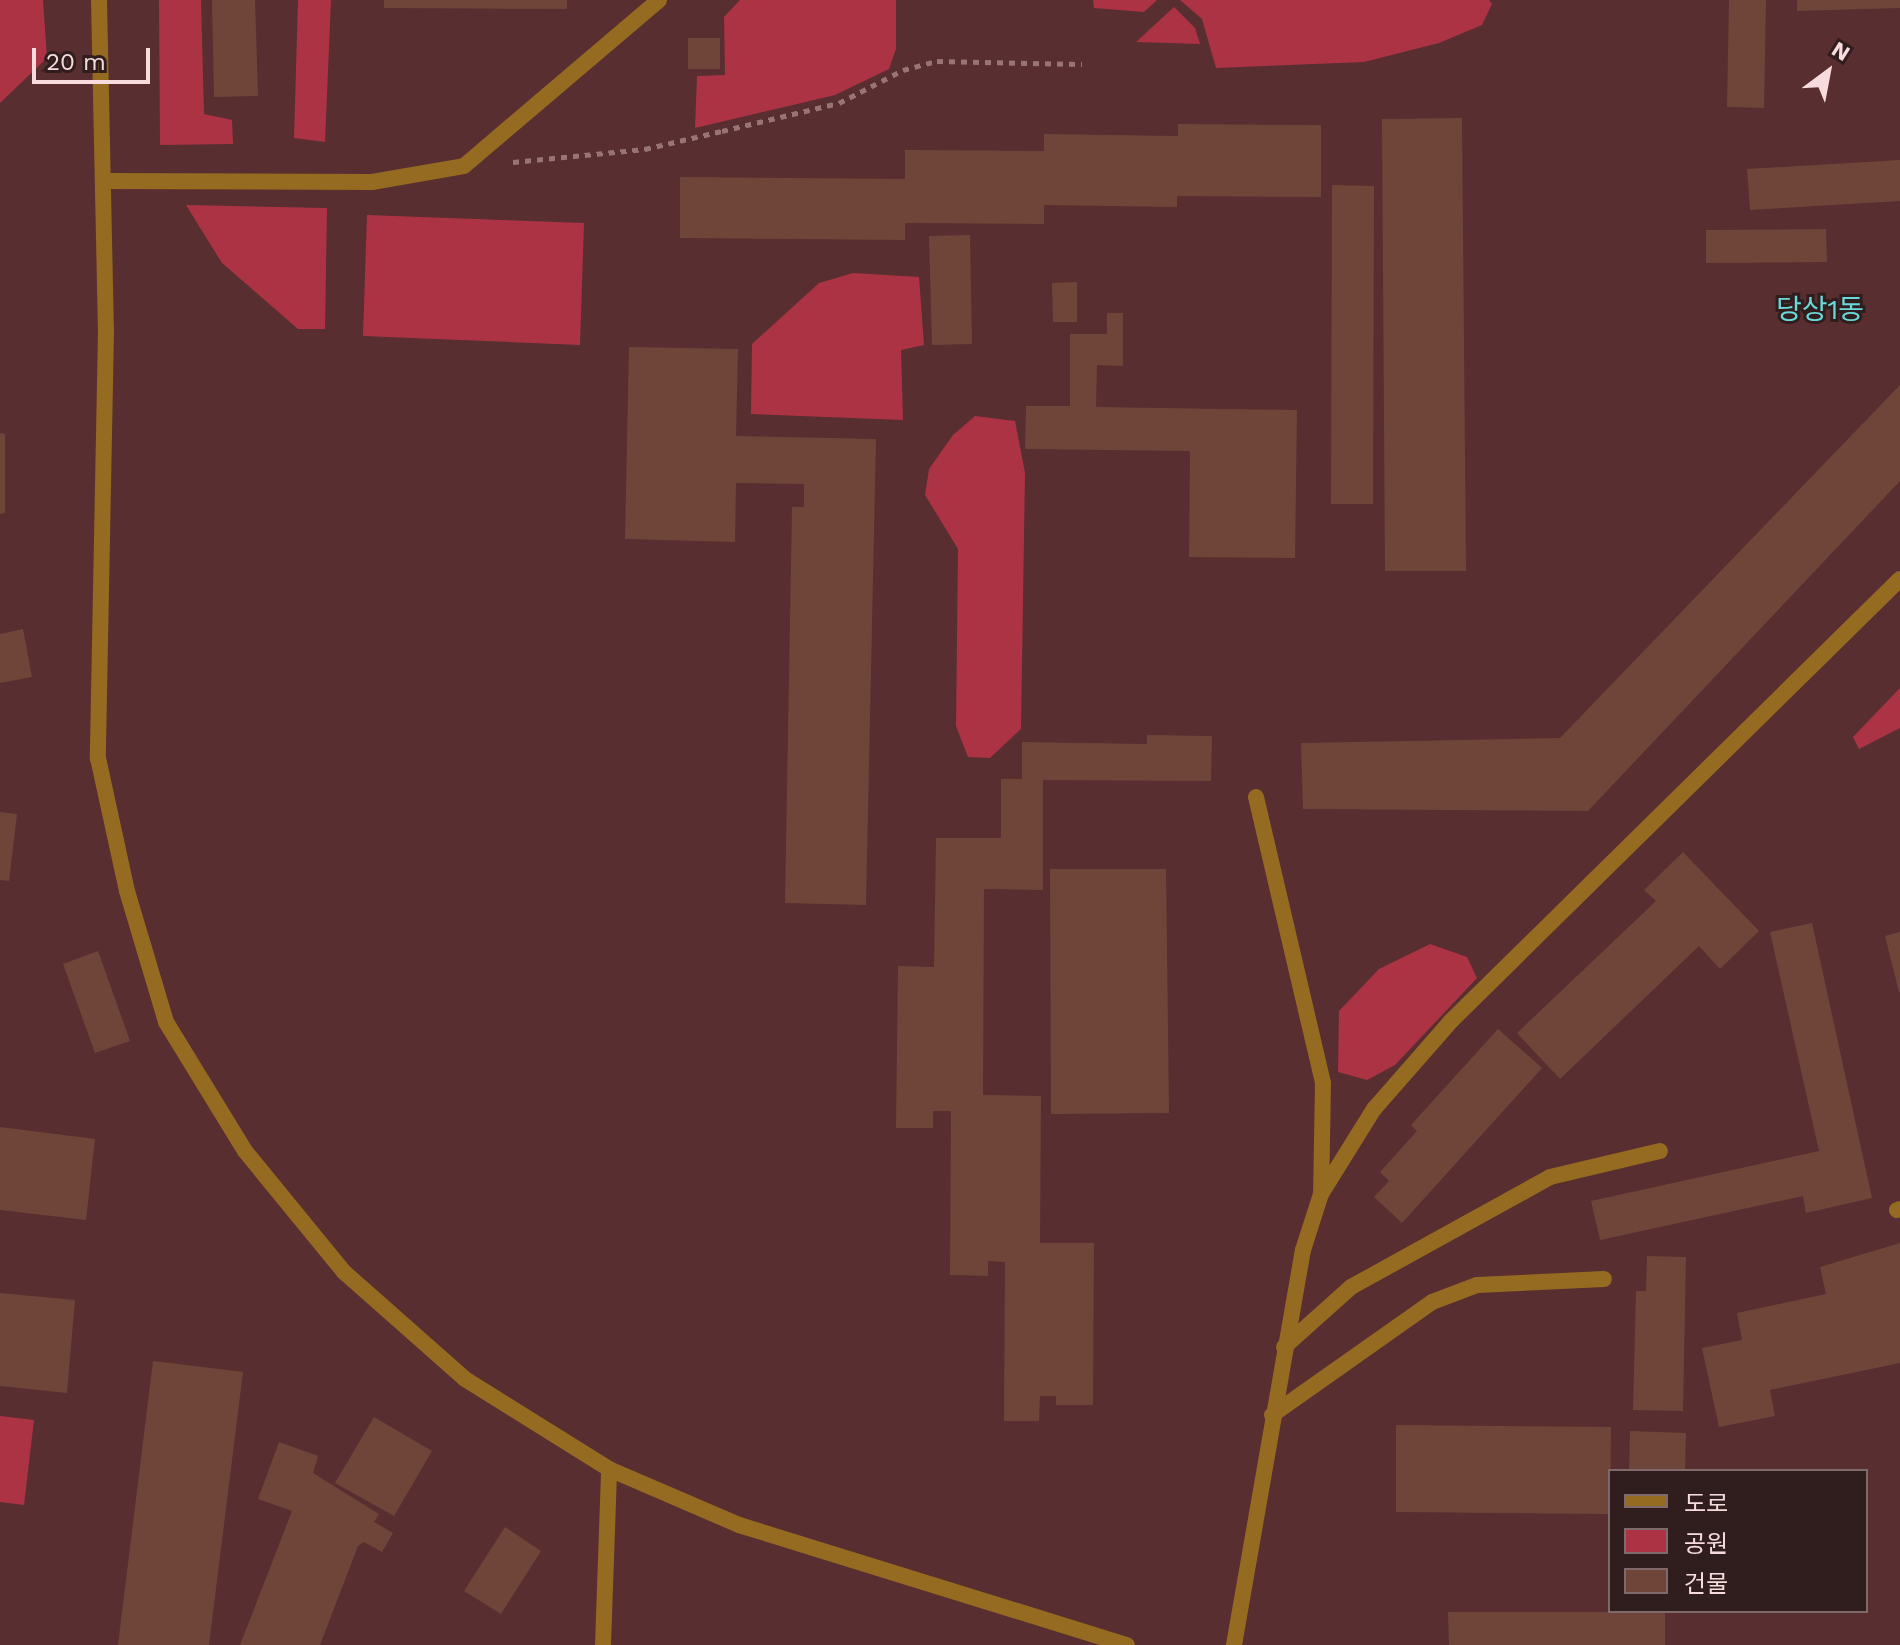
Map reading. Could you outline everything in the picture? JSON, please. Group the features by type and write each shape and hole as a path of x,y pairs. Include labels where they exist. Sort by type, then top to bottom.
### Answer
{"street":[{"path":"99,0 103,181 98,758 127,891 166,1022 245,1151 344,1272 465,1379 609,1469 739,1525 1127,1645"},
{"path":"103,181 372,182 464,166 659,0"},
{"path":"1234,1645 1303,1250 1321,1194 1374,1109 1451,1021 1900,579"},
{"path":"1256,797 1323,1083 1321,1194"},
{"path":"1284,1347 1351,1287 1550,1177 1660,1151"},
{"path":"1272,1415 1432,1302 1477,1285 1604,1279"},
{"path":"603,1645 609,1469"}],"path":[{"path":"464,166 645,149 839,103 903,70 937,61 1082,64"}],"green space":[{"path":"0,0 43,0 47,58 0,103"},
{"path":"159,0 201,0 204,114 232,120 233,144 160,145"},
{"path":"298,0 331,0 325,142 294,138"},
{"path":"740,0 896,0 896,49 889,69 835,95 695,128 697,76 725,75 724,17"},
{"path":"1093,0 1157,0 1144,12 1094,8"},
{"path":"1180,0 1489,0 1492,4 1482,25 1439,43 1364,62 1216,68 1202,19"},
{"path":"1174,7 1195,28 1200,44 1136,42"},
{"path":"186,205 327,208 325,329 298,329 222,263"},
{"path":"367,215 584,223 580,345 363,336"},
{"path":"853,273 919,277 924,345 901,350 903,420 751,414 752,344 819,283"},
{"path":"975,416 1015,421 1025,473 1021,729 990,758 968,757 956,726 958,549 925,495 929,469 953,435"},
{"path":"1900,688 1900,728 1859,749 1853,737"},
{"path":"1430,944 1467,957 1477,978 1395,1065 1367,1080 1338,1072 1339,1011 1379,969"},
{"path":"0,1416 34,1420 24,1505 0,1502"}],"building":[{"path":"212,0 255,0 258,96 214,97"},
{"path":"384,0 567,0 567,9 384,8"},
{"path":"1729,0 1766,0 1764,108 1727,107"},
{"path":"1797,0 1900,0 1900,8 1797,11"},
{"path":"688,38 720,38 720,69 688,69"},
{"path":"1462,118 1466,571 1385,571 1382,119"},
{"path":"1178,124 1321,125 1321,197 1177,196 1177,207 1044,205 1044,224 905,223 905,240 680,238 680,177 905,179 905,150 1044,151 1044,134 1178,136"},
{"path":"1900,160 1900,201 1750,210 1747,169"},
{"path":"1332,185 1374,186 1373,504 1331,504"},
{"path":"1826,229 1827,262 1706,263 1706,230"},
{"path":"970,235 972,344 932,345 929,236"},
{"path":"1077,282 1077,322 1053,322 1052,283"},
{"path":"1107,313 1123,313 1123,366 1097,365 1096,407 1297,410 1295,558 1189,557 1190,451 1025,449 1026,406 1070,406 1070,334 1107,334"},
{"path":"629,347 738,349 736,436 876,439 866,905 785,903 792,507 804,507 804,484 736,483 735,542 625,539"},
{"path":"1900,385 1900,481 1588,811 1303,809 1301,743 1560,738"},
{"path":"0,433 5,434 5,513 0,514"},
{"path":"23,629 32,677 0,683 0,634"},
{"path":"1147,735 1212,736 1211,781 1043,780 1043,890 984,889 983,1095 1041,1096 1040,1243 1094,1243 1093,1405 1056,1405 1056,1396 1040,1396 1039,1421 1004,1421 1005,1262 988,1261 988,1276 950,1275 951,1111 933,1111 933,1128 896,1128 898,966 934,967 936,838 1001,838 1001,779 1022,779 1022,742 1147,744"},
{"path":"0,812 17,814 9,881 0,880"},
{"path":"1683,852 1759,931 1720,969 1699,946 1560,1079 1517,1033 1656,901 1644,890"},
{"path":"1050,869 1166,869 1169,1113 1051,1114"},
{"path":"1812,923 1872,1198 1806,1213 1803,1196 1600,1240 1591,1201 1819,1151 1770,932"},
{"path":"1900,932 1900,992 1899,992 1885,936"},
{"path":"98,951 130,1041 95,1053 63,964"},
{"path":"1498,1029 1542,1068 1402,1223 1374,1197 1389,1181 1380,1172 1417,1131 1411,1125"},
{"path":"0,1127 95,1139 86,1220 0,1210"},
{"path":"1900,1243 1900,1363 1770,1390 1775,1416 1719,1427 1702,1348 1742,1340 1737,1313 1826,1294 1820,1267"},
{"path":"1647,1256 1686,1257 1683,1411 1633,1410 1636,1291 1646,1291"},
{"path":"0,1293 75,1300 67,1393 0,1386"},
{"path":"153,1361 243,1372 209,1645 118,1645"},
{"path":"374,1417 432,1451 394,1516 335,1483"},
{"path":"1396,1425 1611,1427 1608,1514 1396,1512"},
{"path":"1630,1431 1686,1433 1685,1469 1629,1469"},
{"path":"279,1442 318,1456 313,1473 379,1514 374,1522 393,1533 382,1552 364,1542 358,1546 320,1645 240,1645 292,1511 258,1499"},
{"path":"505,1527 541,1551 501,1614 464,1591"},
{"path":"1448,1612 1665,1613 1665,1645 1449,1645"}],"district":[{"name":"당상1동","path":"1820,310"}]}
